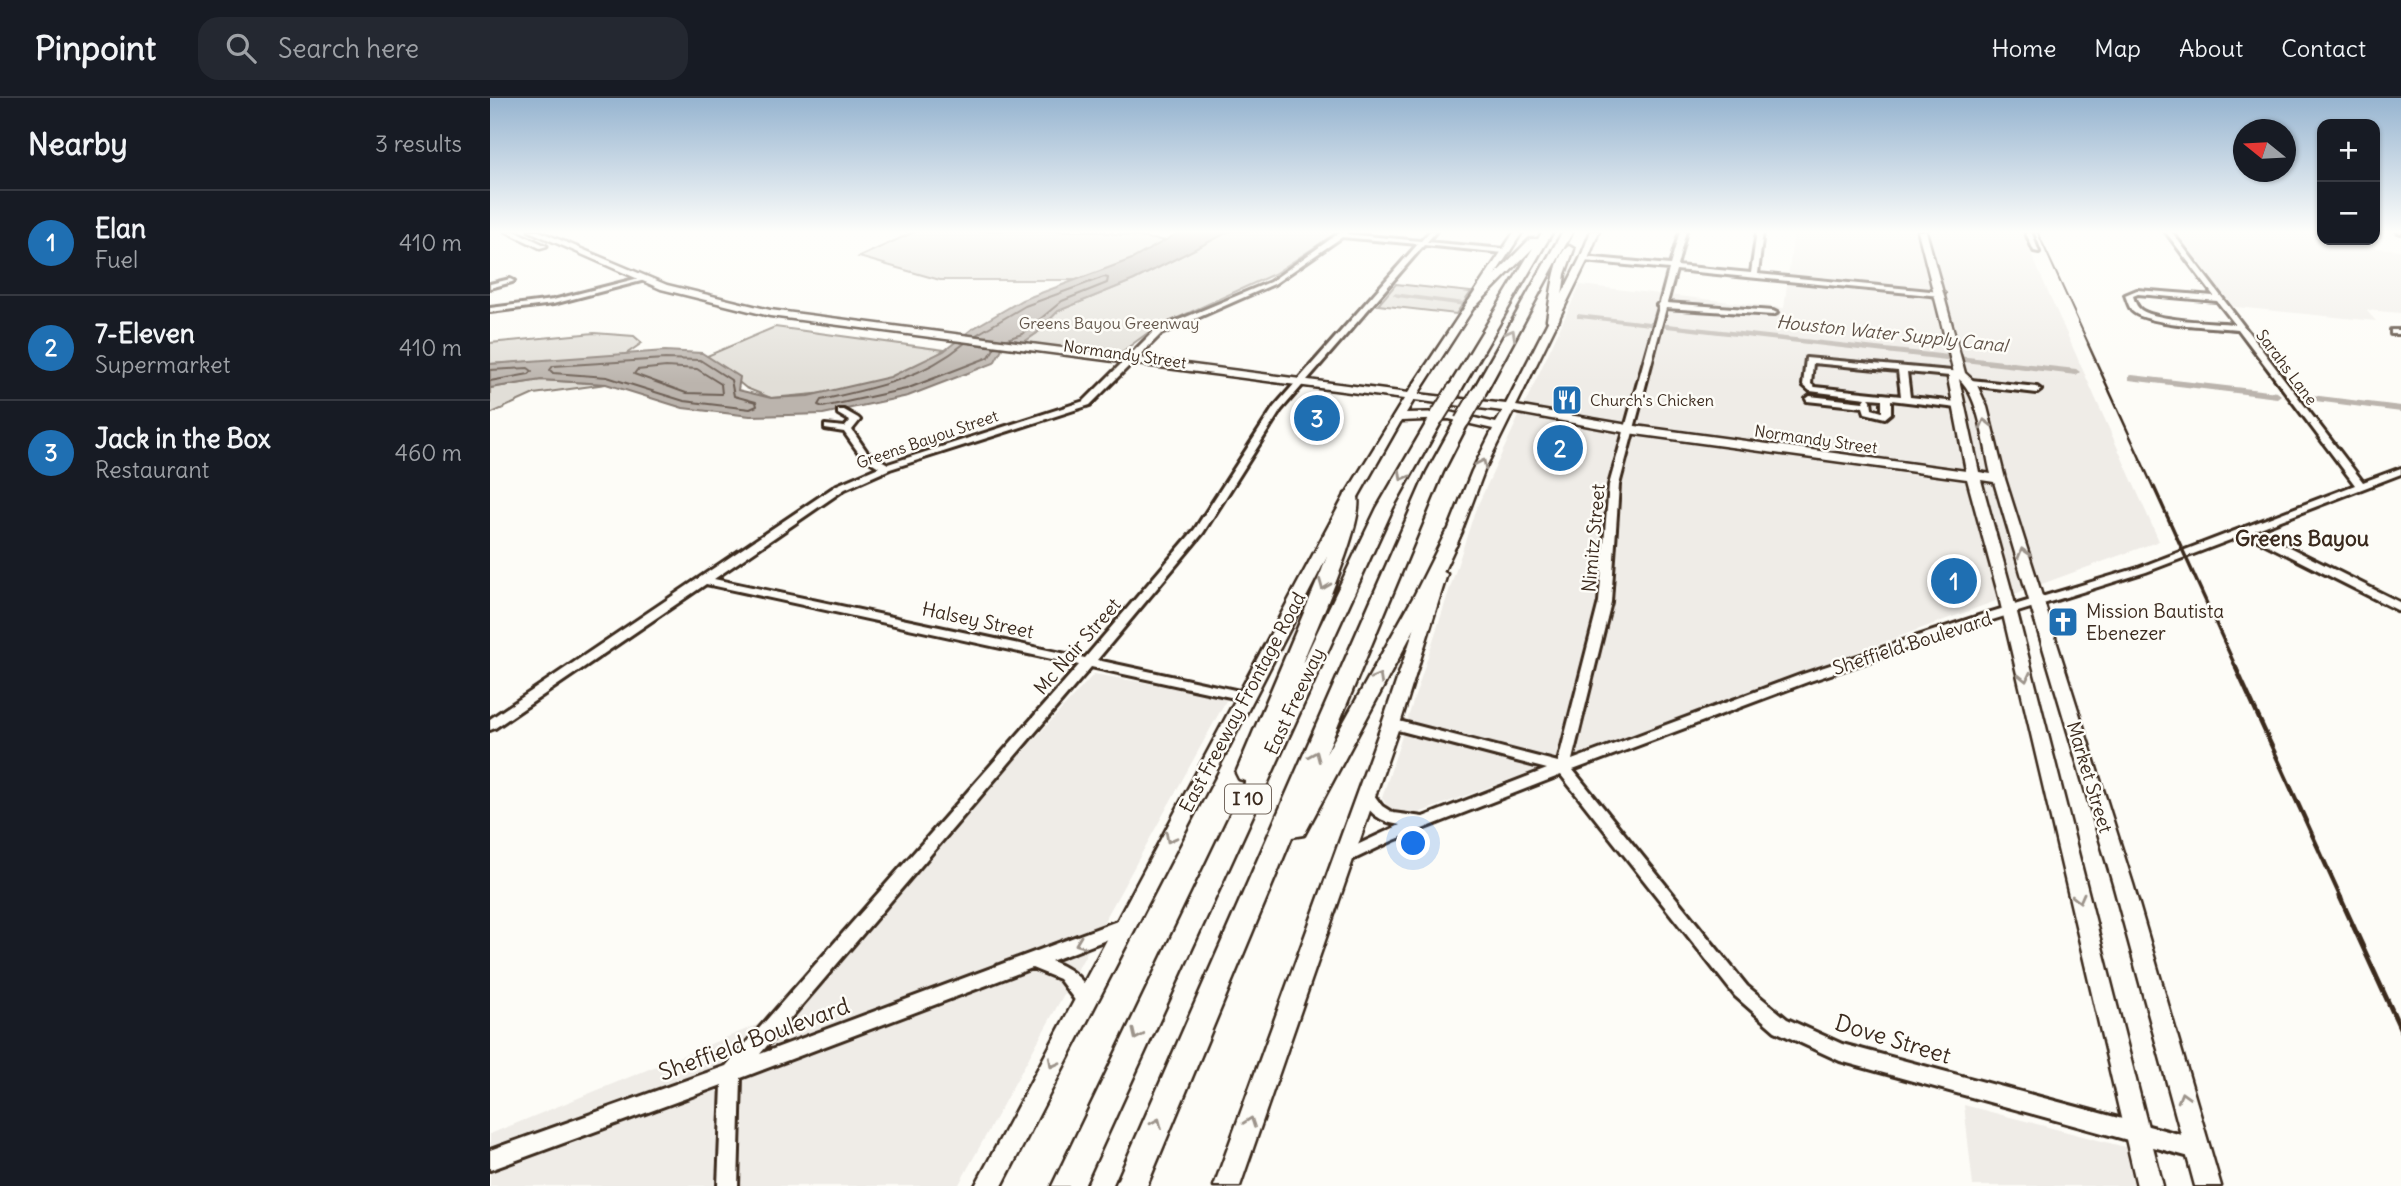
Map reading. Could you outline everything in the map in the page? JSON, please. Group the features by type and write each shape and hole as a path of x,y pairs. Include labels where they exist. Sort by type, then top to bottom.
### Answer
{"highway":[{"path":"1471,305 1495,282"},
{"name":"East Freeway","path":"1068,1186 1385,508 1517,282"},
{"name":"East Freeway","path":"1130,1186 1435,471 1540,282"},
{"path":"1553,320 1559,282"},
{"path":"1153,1001 1331,570 1350,515 1351,497"},
{"path":"1240,931 1423,596 1454,532"}],"main road":[{"name":"Normandy Street","path":"623,282 666,297 745,317 1297,388 1412,396 1505,418 1572,427 1628,429 1999,479"},
{"name":"Normandy Street","path":"652,282 715,302 920,338"},
{"name":"East Freeway Frontage Road","path":"988,1186 1351,497 1397,418 1485,282"},
{"path":"1227,1186 1345,857 1454,532 1478,471 1572,282"},
{"name":"Market Street","path":"1937,282 1959,370 1953,378 1973,476 2009,611 2150,1186"},
{"path":"1959,370 1971,383"},
{"name":"Market Street","path":"1971,383 1981,407 1999,479 2123,884 2208,1186"},
{"path":"1412,396 1439,394 1492,400 1508,399 1516,394"},
{"path":"1397,418 1423,415 1481,421 1505,418"}],"street":[{"path":"490,310 553,302 631,282"},
{"name":"Greens Bayou Street","path":"490,725 841,487 887,467 1074,408 1096,396 1122,365 1158,332 1274,282"},
{"name":"Mc Nair Street","path":"732,1073 1199,531 1265,425 1389,282"},
{"name":"Nimitz Street","path":"1563,768 1605,602 1611,508 1628,429 1668,282"},
{"path":"1814,282 1940,294"},
{"name":"Sarahs Lane","path":"2206,282 2361,486"},
{"path":"2219,299 2137,292 2129,295 2136,310 2143,314 2239,327"},
{"path":"1661,305 1773,313"},
{"path":"1867,400 1809,387 1809,360 1959,370"},
{"path":"1902,368 1906,400"},
{"path":"1971,383 2037,390"},
{"path":"1867,400 1870,413 1887,415 1886,397"},
{"path":"1810,399 1867,400 1886,397 1957,405"},
{"path":"841,412 855,420 847,430"},
{"path":"828,427 847,430 864,454 887,467"},
{"name":"Sheffield Boulevard","path":"1345,857 1424,822 1563,768 1860,659 2142,570 2401,471"},
{"path":"2248,531 2401,608"},
{"name":"Halsey Street","path":"704,580 1244,696"},
{"path":"1391,724 1563,768"},
{"name":"Dove Street","path":"1563,768 1741,991 1781,1025 1840,1052 2197,1149"},
{"name":"Sheffield Boulevard","path":"1366,795 1373,809 1388,818 1424,822"},
{"name":"Sheffield Boulevard","path":"490,1160 732,1073 1126,925"},
{"path":"1033,961 1065,974 1086,1001"},
{"path":"727,1186 732,1073"}],"shaded area":[{"path":"1787,282 2044,282 2159,541 1413,815 1390,810 1382,798 1475,511 1580,285 1784,308"},
{"path":"2208,282 2401,282 2401,313 2366,310 2376,321 2226,306"},
{"path":"1094,674 1228,697 958,1186 490,1186 490,1134 781,1015"},
{"path":"1964,1105 2125,1147 2134,1186 1973,1186"}],"green space":[{"name":"Greens Bayou Greenway","path":"1130,282 1257,282 1153,329 1119,354 1021,344 1037,333 1058,311"},
{"path":"1396,284 1471,292 1456,314 1378,305"},
{"path":"775,327 944,350 917,368 859,390 771,398 746,388 707,356"},
{"path":"594,333 634,336 642,343 623,356 490,364 490,343"},
{"path":"541,380 606,384 534,394 490,414 490,388"}],"water":[{"path":"1071,282 1130,282 1058,311 1037,333 1021,344 1003,347 994,363 908,396 823,414 750,416 683,408 606,384 541,380 490,388 490,364 665,351 702,353 740,377 738,390 771,398 808,396 890,377 944,351 972,329 1022,300"}],"waterway":[{"name":"Houston Water Supply Canal","path":"1397,295 1465,304"},
{"name":"Houston Water Supply Canal","path":"1580,316 2076,372"},
{"name":"Houston Water Supply Canal","path":"2132,378 2277,395"},
{"name":"Houston Water Supply Canal","path":"2303,397 2401,409"}],"railway":[{"path":"2060,282 2089,345"},
{"path":"2088,344 2154,489"},
{"path":"2154,487 2237,670"},
{"path":"2236,668 2341,898"},
{"path":"2340,897 2401,1030"}],"place":[{"name":"Church's Chicken","path":"1567,400"},
{"name":"Jack in the Box","path":"1317,418"},
{"name":"7-Eleven","path":"1560,448"},
{"name":"Elan","path":"1954,581"},
{"name":"Mission Bautista Ebenezer","path":"2063,622"}],"district":[{"name":"Greens Bayou","path":"2302,539"}]}
